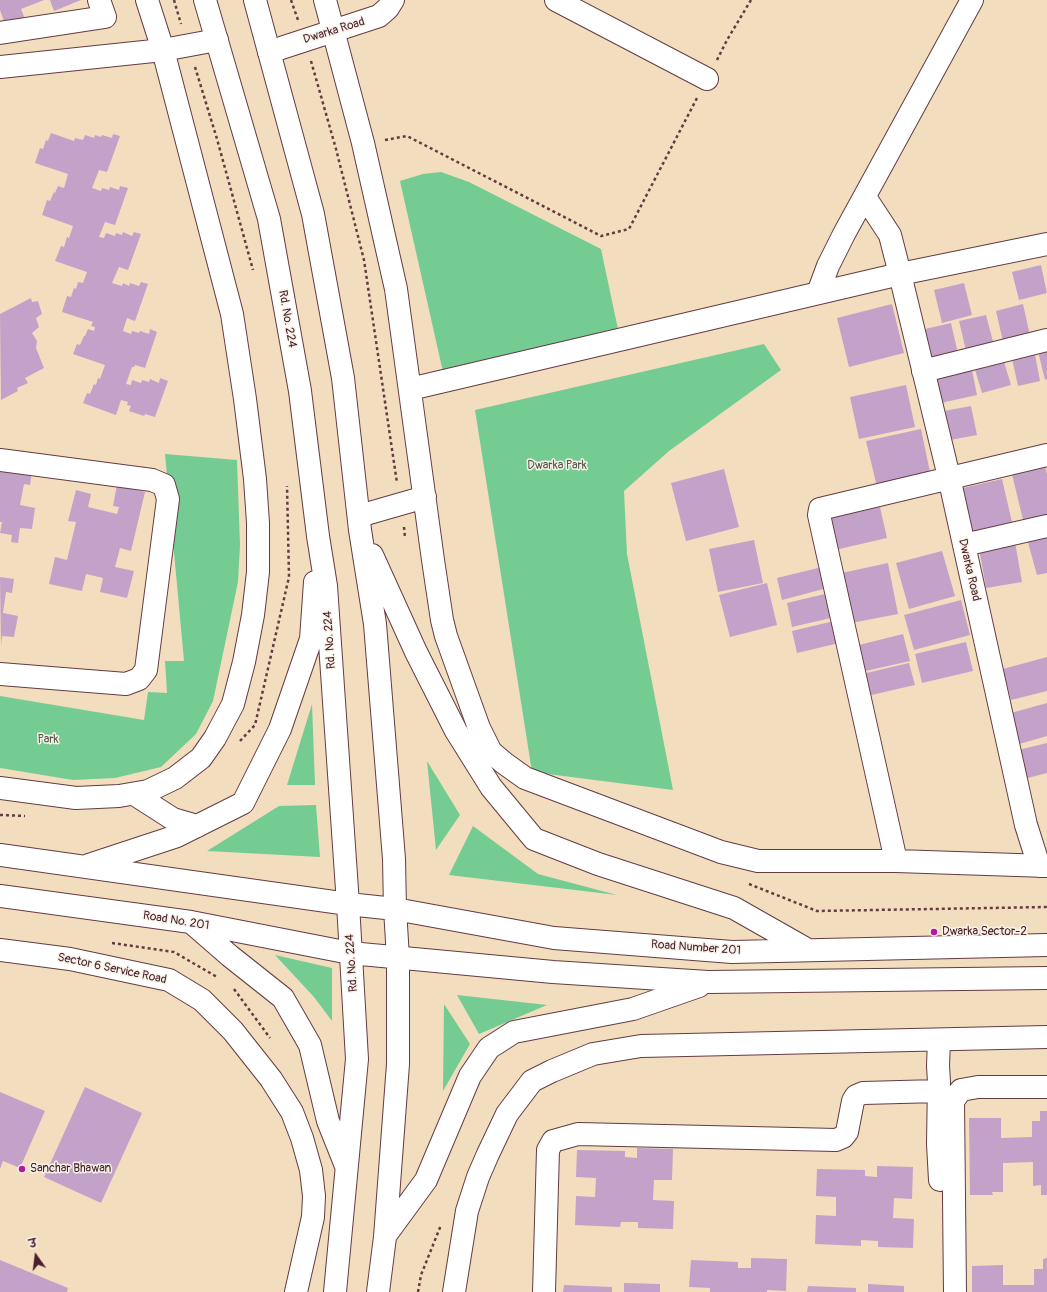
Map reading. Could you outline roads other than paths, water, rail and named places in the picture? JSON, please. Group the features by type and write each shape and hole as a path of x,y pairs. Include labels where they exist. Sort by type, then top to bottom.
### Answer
{"street":[{"path":"0,33 105,16 98,0"},
{"path":"0,788 76,798 119,796 148,791 175,778 201,758 215,738 233,704 244,662 258,572 258,523 255,479 245,399 232,314 163,50 147,0"},
{"name":"Rd. No. 224","path":"205,0 270,219 300,391 318,536 326,586 357,1059 335,1292"},
{"path":"255,0 313,214 343,378 360,523 375,624 394,859 398,958 398,1064 385,1237 378,1292"},
{"path":"325,0 363,144 396,289 433,560 446,636 479,728 491,752 525,778 721,852 758,861 896,861 1043,866"},
{"name":"Dwarka Road","path":"269,52 379,16 388,8 393,0"},
{"path":"556,0 707,79"},
{"path":"818,293 834,254 969,1"},
{"path":"0,67 163,50 217,40"},
{"name":"Dwarka Road","path":"865,196 890,235 949,478 1026,824 1043,866"},
{"path":"410,389 900,274 1047,244"},
{"path":"923,371 1047,340"},
{"path":"896,861 819,515 820,509 1047,455"},
{"path":"0,460 152,480 164,485 168,499 146,670 140,679 126,684 0,674"},
{"path":"360,523 400,504 424,497"},
{"path":"360,523 416,652 456,732 491,788 534,839 598,864 734,908 808,950"},
{"path":"964,545 1047,526"},
{"path":"84,867 177,836 243,803 280,730 311,639 318,536"},
{"path":"134,794 173,819 197,826"},
{"path":"0,855 348,904"},
{"name":"Road No. 201","path":"0,896 191,922 350,953"},
{"name":"Road Number 201","path":"348,904 395,909 554,938 732,952 1047,945"},
{"path":"191,922 230,956 283,998 310,1045 328,1122 347,1168"},
{"name":"Sector 6 Service Road","path":"0,950 70,959 169,980 202,1000 233,1031 271,1079 292,1112 302,1138 311,1170 314,1196 313,1217 296,1292"},
{"path":"350,953 553,972 708,982 1047,978"},
{"path":"385,1237 426,1180 470,1076 489,1048 514,1032 633,1009 708,982"},
{"path":"454,1292 467,1211 478,1177 488,1154 507,1114 532,1082 552,1071 593,1054 642,1046 1047,1037"},
{"path":"939,1040 938,1144 943,1292"},
{"path":"955,1292 953,1101 961,1090 978,1087 1047,1087"},
{"path":"544,1292 548,1150 553,1141 578,1134 836,1140 843,1137 847,1132 853,1102 856,1096 863,1093 938,1091"}],"place":[{"name":"Dwarka Sector-2","path":"934,932"},
{"name":"Sanchar Bhawan","path":"22,1169"}],"park label":[{"name":"Dwarka Park","path":"557,466"},
{"name":"Park","path":"48,740"}]}
